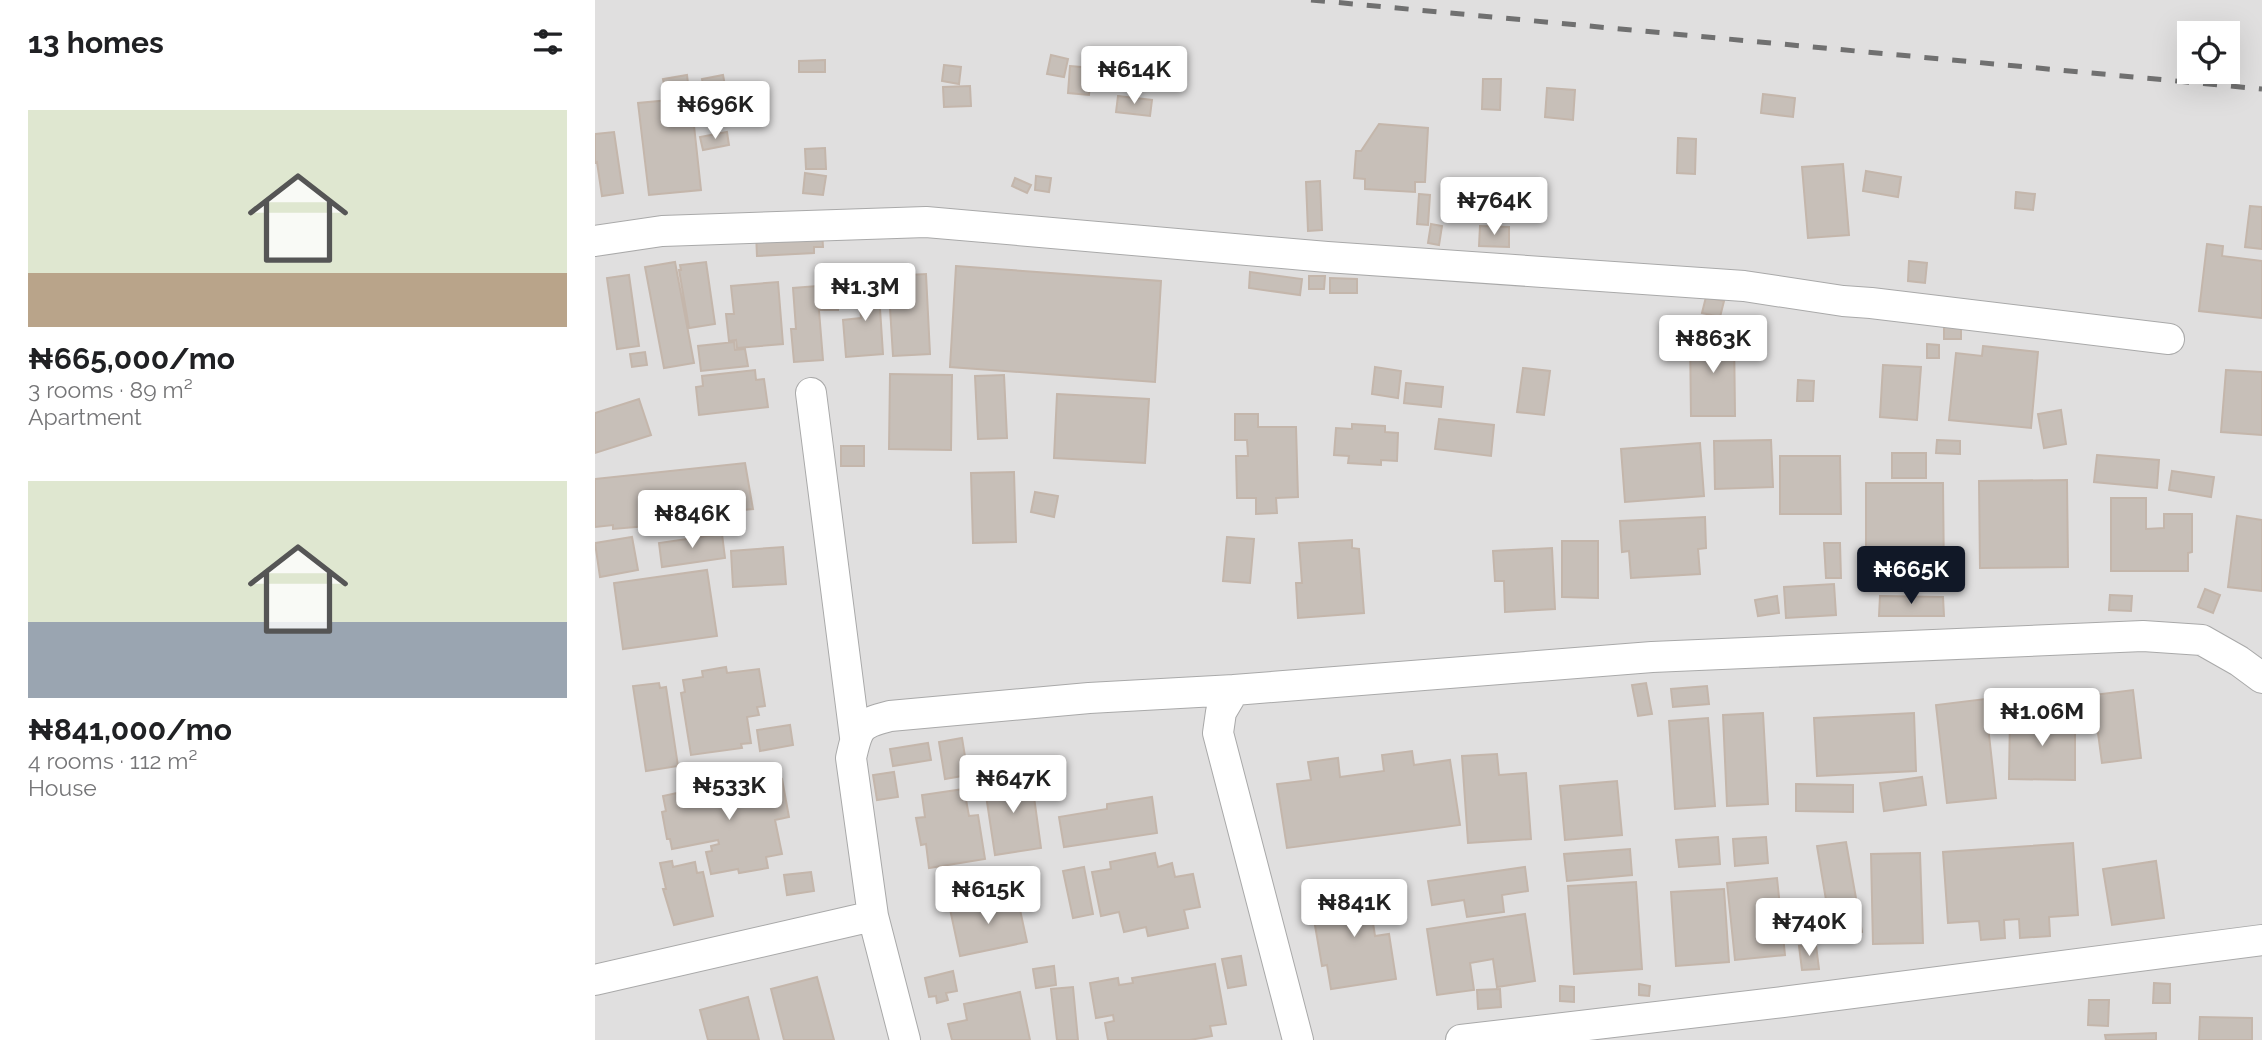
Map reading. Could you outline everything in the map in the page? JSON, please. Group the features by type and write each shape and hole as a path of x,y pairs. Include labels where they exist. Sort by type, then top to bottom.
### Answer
{"street":[{"path":"595,241 662,231 926,222 1327,257 1744,285 1843,302 1871,303 2169,339"},
{"path":"811,393 855,737 851,758 873,916 905,1040"},
{"path":"855,737 866,722 890,716 1089,698 1234,690 1652,657 2143,636 2202,640 2262,678"},
{"path":"1234,690 1221,712 1218,733 1298,1040"},
{"path":"595,980 873,916"},
{"path":"1461,1040 1783,1002 2262,940"}],"shaded area":[{"path":"595,0 2262,0 2262,1040 595,1040"}],"building":[{"path":"1051,55 1068,59 1064,77 1047,74"},
{"path":"825,60 825,72 799,72 799,61"},
{"path":"944,65 961,67 959,84 942,81"},
{"path":"1070,66 1092,68 1089,95 1068,93"},
{"path":"687,75 689,91 666,95 663,79"},
{"path":"723,75 726,91 705,95 702,79"},
{"path":"1483,79 1501,79 1500,110 1482,109"},
{"path":"970,86 971,106 944,107 943,87"},
{"path":"1547,88 1575,90 1573,120 1545,117"},
{"path":"1763,94 1795,98 1793,117 1761,113"},
{"path":"1118,96 1152,100 1150,116 1116,112"},
{"path":"691,98 701,190 649,195 638,103"},
{"path":"1379,124 1428,128 1425,182 1415,182 1415,192 1365,189 1365,179 1354,178 1356,151 1361,151"},
{"path":"614,132 623,193 602,196 597,162 595,163 595,134"},
{"path":"727,132 729,145 703,150 700,137"},
{"path":"1678,138 1696,139 1695,174 1677,173"},
{"path":"825,148 826,169 806,169 805,149"},
{"path":"1843,164 1849,235 1808,238 1802,167"},
{"path":"1866,171 1901,177 1898,197 1863,191"},
{"path":"805,173 826,176 823,195 803,193"},
{"path":"1036,176 1051,178 1049,192 1035,190"},
{"path":"1015,178 1031,185 1027,193 1012,186"},
{"path":"1320,181 1322,230 1308,231 1306,182"},
{"path":"2016,192 2035,194 2033,210 2015,208"},
{"path":"1419,194 1430,195 1428,225 1417,224"},
{"path":"2250,206 2262,207 2262,249 2245,247"},
{"path":"1431,224 1442,226 1439,245 1428,243"},
{"path":"1480,226 1509,227 1509,247 1479,246"},
{"path":"822,231 823,247 814,247 814,253 757,256 756,233"},
{"path":"2207,244 2223,246 2222,256 2262,261 2262,318 2199,311"},
{"path":"1909,261 1927,263 1925,283 1908,281"},
{"path":"675,262 694,363 664,368 645,267"},
{"path":"706,262 715,324 689,328 680,265"},
{"path":"956,266 1161,281 1155,382 950,367"},
{"path":"1250,272 1302,279 1300,295 1249,288"},
{"path":"819,273 836,273 838,310 820,310"},
{"path":"926,274 930,354 893,356 888,276"},
{"path":"629,275 639,346 617,349 607,278"},
{"path":"1309,276 1325,276 1324,289 1309,289"},
{"path":"878,278 883,354 846,357 843,320 861,318 858,280"},
{"path":"1330,278 1357,279 1357,293 1330,293"},
{"path":"778,282 783,344 737,348 736,340 729,341 726,314 734,314 731,286"},
{"path":"817,286 823,360 794,362 791,329 796,329 793,288"},
{"path":"1706,297 1724,301 1720,317 1702,313"},
{"path":"1944,324 1961,324 1961,339 1944,339"},
{"path":"1734,333 1735,416 1691,416 1690,334"},
{"path":"734,342 735,350 745,349 748,366 701,371 698,346"},
{"path":"1927,344 1939,345 1939,358 1927,358"},
{"path":"1983,346 2038,352 2031,428 1949,420 1956,353 1982,356"},
{"path":"645,352 647,365 632,367 630,354"},
{"path":"1883,365 1921,367 1917,420 1880,417"},
{"path":"1375,367 1401,371 1398,398 1372,394"},
{"path":"1523,368 1550,371 1544,415 1517,412"},
{"path":"755,370 756,380 764,379 768,407 699,415 696,387 703,386 702,376"},
{"path":"2226,370 2262,372 2262,435 2221,432"},
{"path":"890,374 952,375 951,450 889,449"},
{"path":"1004,375 1007,438 978,439 975,376"},
{"path":"1798,380 1814,381 1813,401 1797,401"},
{"path":"1406,383 1443,387 1441,407 1404,403"},
{"path":"1057,394 1149,399 1145,463 1054,458"},
{"path":"639,399 651,435 595,453 595,413"},
{"path":"2061,410 2066,444 2044,448 2038,414"},
{"path":"1235,414 1258,414 1258,427 1296,427 1298,497 1276,498 1277,513 1256,514 1256,498 1237,498 1236,456 1248,456 1247,440 1235,440"},
{"path":"1439,419 1494,425 1491,456 1435,449"},
{"path":"1352,424 1385,426 1385,432 1398,433 1397,461 1381,460 1381,465 1348,463 1349,456 1334,455 1336,428 1352,429"},
{"path":"1771,440 1773,487 1715,489 1714,441"},
{"path":"1937,440 1960,441 1960,454 1936,453"},
{"path":"1700,443 1704,496 1625,502 1621,449"},
{"path":"841,446 864,446 864,466 841,466"},
{"path":"1892,453 1926,453 1926,478 1892,478"},
{"path":"2097,455 2159,460 2157,488 2094,482"},
{"path":"1780,456 1840,456 1841,514 1780,514"},
{"path":"745,463 753,509 731,511 731,516 696,520 696,515 687,516 687,513 655,516 655,521 646,521 647,526 613,529 613,525 595,527 595,479"},
{"path":"2172,471 2214,477 2211,497 2169,490"},
{"path":"1014,472 1016,542 973,543 971,473"},
{"path":"2067,480 2068,567 1980,568 1979,481"},
{"path":"1866,483 1943,483 1944,580 1915,580 1915,567 1891,567 1891,580 1866,579"},
{"path":"1035,492 1058,496 1054,517 1031,512"},
{"path":"2111,498 2146,498 2146,529 2164,528 2164,514 2192,514 2192,552 2188,553 2188,571 2111,571"},
{"path":"2237,516 2262,520 2262,591 2228,587"},
{"path":"1705,517 1706,548 1698,549 1700,574 1631,578 1629,551 1622,552 1620,521"},
{"path":"722,534 725,558 662,567 659,543"},
{"path":"632,537 638,570 600,577 595,543"},
{"path":"1227,537 1254,539 1250,583 1223,581"},
{"path":"1352,540 1352,548 1359,549 1364,613 1298,618 1296,583 1302,583 1299,543"},
{"path":"1562,541 1598,541 1598,598 1562,597"},
{"path":"1824,543 1840,543 1841,578 1826,578"},
{"path":"783,547 786,584 733,587 731,551"},
{"path":"1552,548 1555,609 1505,612 1504,581 1495,581 1493,551"},
{"path":"707,570 717,636 623,649 614,583"},
{"path":"1834,584 1836,615 1786,618 1784,587"},
{"path":"2205,589 2220,595 2213,613 2198,607"},
{"path":"2110,595 2132,596 2131,611 2109,610"},
{"path":"1777,596 1779,613 1758,616 1755,600"},
{"path":"1880,596 1943,597 1944,616 1879,616"},
{"path":"726,667 727,673 759,669 765,706 757,707 759,715 747,717 751,743 741,744 742,748 691,755 681,693 685,692 683,680 703,677 702,671"},
{"path":"659,683 660,688 666,687 678,766 646,771 633,686"},
{"path":"1646,683 1652,714 1638,716 1632,685"},
{"path":"1707,686 1709,704 1673,707 1671,689"},
{"path":"2133,690 2141,758 2102,763 2093,695"},
{"path":"1985,699 1996,798 1947,803 1936,705"},
{"path":"1763,713 1768,804 1727,806 1723,715"},
{"path":"1914,713 1916,771 1817,776 1814,718"},
{"path":"2010,715 2075,716 2075,780 2009,779"},
{"path":"1708,718 1715,806 1675,809 1669,721"},
{"path":"790,725 793,745 760,751 757,730"},
{"path":"962,738 968,775 945,779 939,742"},
{"path":"928,743 931,760 893,766 890,749"},
{"path":"1412,751 1414,765 1450,760 1460,825 1287,848 1277,784 1311,780 1308,762 1338,758 1340,777 1384,771 1382,755"},
{"path":"1497,754 1499,775 1526,773 1531,839 1468,843 1462,756"},
{"path":"894,772 898,797 877,800 873,775"},
{"path":"744,775 746,786 782,779 789,817 775,820 782,854 766,857 768,868 739,873 738,869 711,874 706,852 712,851 711,846 719,844 718,840 672,849 670,839 667,839 662,812 666,811 663,796 691,790 690,786"},
{"path":"1031,775 1041,848 995,855 984,782"},
{"path":"1922,777 1926,805 1884,811 1880,783"},
{"path":"1617,781 1622,835 1565,840 1560,786"},
{"path":"1796,784 1853,785 1853,812 1796,811"},
{"path":"964,789 969,816 978,815 985,859 929,868 926,844 921,845 916,818 925,817 922,795"},
{"path":"1152,797 1157,833 1064,847 1059,817 1107,809 1107,804"},
{"path":"1718,837 1720,864 1679,867 1676,840"},
{"path":"1766,837 1768,863 1735,866 1733,839"},
{"path":"1846,842 1862,932 1832,936 1817,846"},
{"path":"2073,843 2078,915 2049,917 2050,936 2020,938 2019,919 2004,920 2005,938 1981,940 1979,921 1948,923 1943,852"},
{"path":"1630,849 1632,875 1567,881 1564,854"},
{"path":"1155,853 1158,867 1172,863 1175,877 1193,874 1200,907 1184,910 1188,928 1148,936 1146,927 1124,932 1119,912 1101,916 1092,872 1111,869 1110,862"},
{"path":"1920,853 1923,943 1873,944 1871,854"},
{"path":"672,861 673,867 695,862 697,873 703,872 713,916 674,925 663,889 666,889 660,863"},
{"path":"2156,861 2164,918 2112,925 2103,869"},
{"path":"1084,867 1093,914 1073,918 1063,871"},
{"path":"1525,867 1528,891 1502,895 1504,912 1467,917 1464,900 1432,905 1428,881"},
{"path":"811,872 814,891 787,895 784,875"},
{"path":"1777,878 1785,955 1735,960 1727,883"},
{"path":"1636,882 1642,969 1574,974 1568,886"},
{"path":"1381,888 1386,921 1373,923 1375,936 1389,934 1396,979 1331,989 1327,965 1322,966 1312,908 1321,906 1320,897"},
{"path":"1724,889 1729,962 1676,966 1671,892"},
{"path":"1017,896 1027,942 960,956 950,909"},
{"path":"1525,914 1535,981 1497,987 1493,959 1470,963 1474,990 1437,995 1427,929"},
{"path":"1816,945 1819,969 1802,970 1799,946"},
{"path":"1241,956 1246,985 1228,988 1222,959"},
{"path":"1215,964 1226,1024 1210,1026 1212,1036 1190,1040 1108,1040 1105,1023 1114,1021 1113,1015 1096,1018 1090,983 1118,978 1119,985 1133,983 1132,978"},
{"path":"1054,966 1056,985 1036,988 1033,969"},
{"path":"953,971 957,991 946,993 948,1000 937,1003 936,996 929,997 925,978"},
{"path":"817,977 834,1040 784,1040 771,989"},
{"path":"2154,983 2170,984 2170,1003 2153,1003"},
{"path":"1639,984 1650,986 1649,996 1639,995"},
{"path":"1560,986 1574,987 1574,1002 1560,1001"},
{"path":"1073,987 1078,1040 1057,1040 1051,989"},
{"path":"1500,989 1501,1007 1478,1009 1477,990"},
{"path":"1020,992 1030,1040 952,1040 948,1024 967,1020 964,1004"},
{"path":"748,997 759,1040 708,1040 700,1010"},
{"path":"2089,1000 2109,1000 2108,1026 2088,1025"},
{"path":"2200,1017 2252,1018 2252,1040 2199,1040"},
{"path":"2156,1033 2156,1040 2106,1040 2105,1035"}],"railway":[{"path":"1311,0 2262,89"}]}
